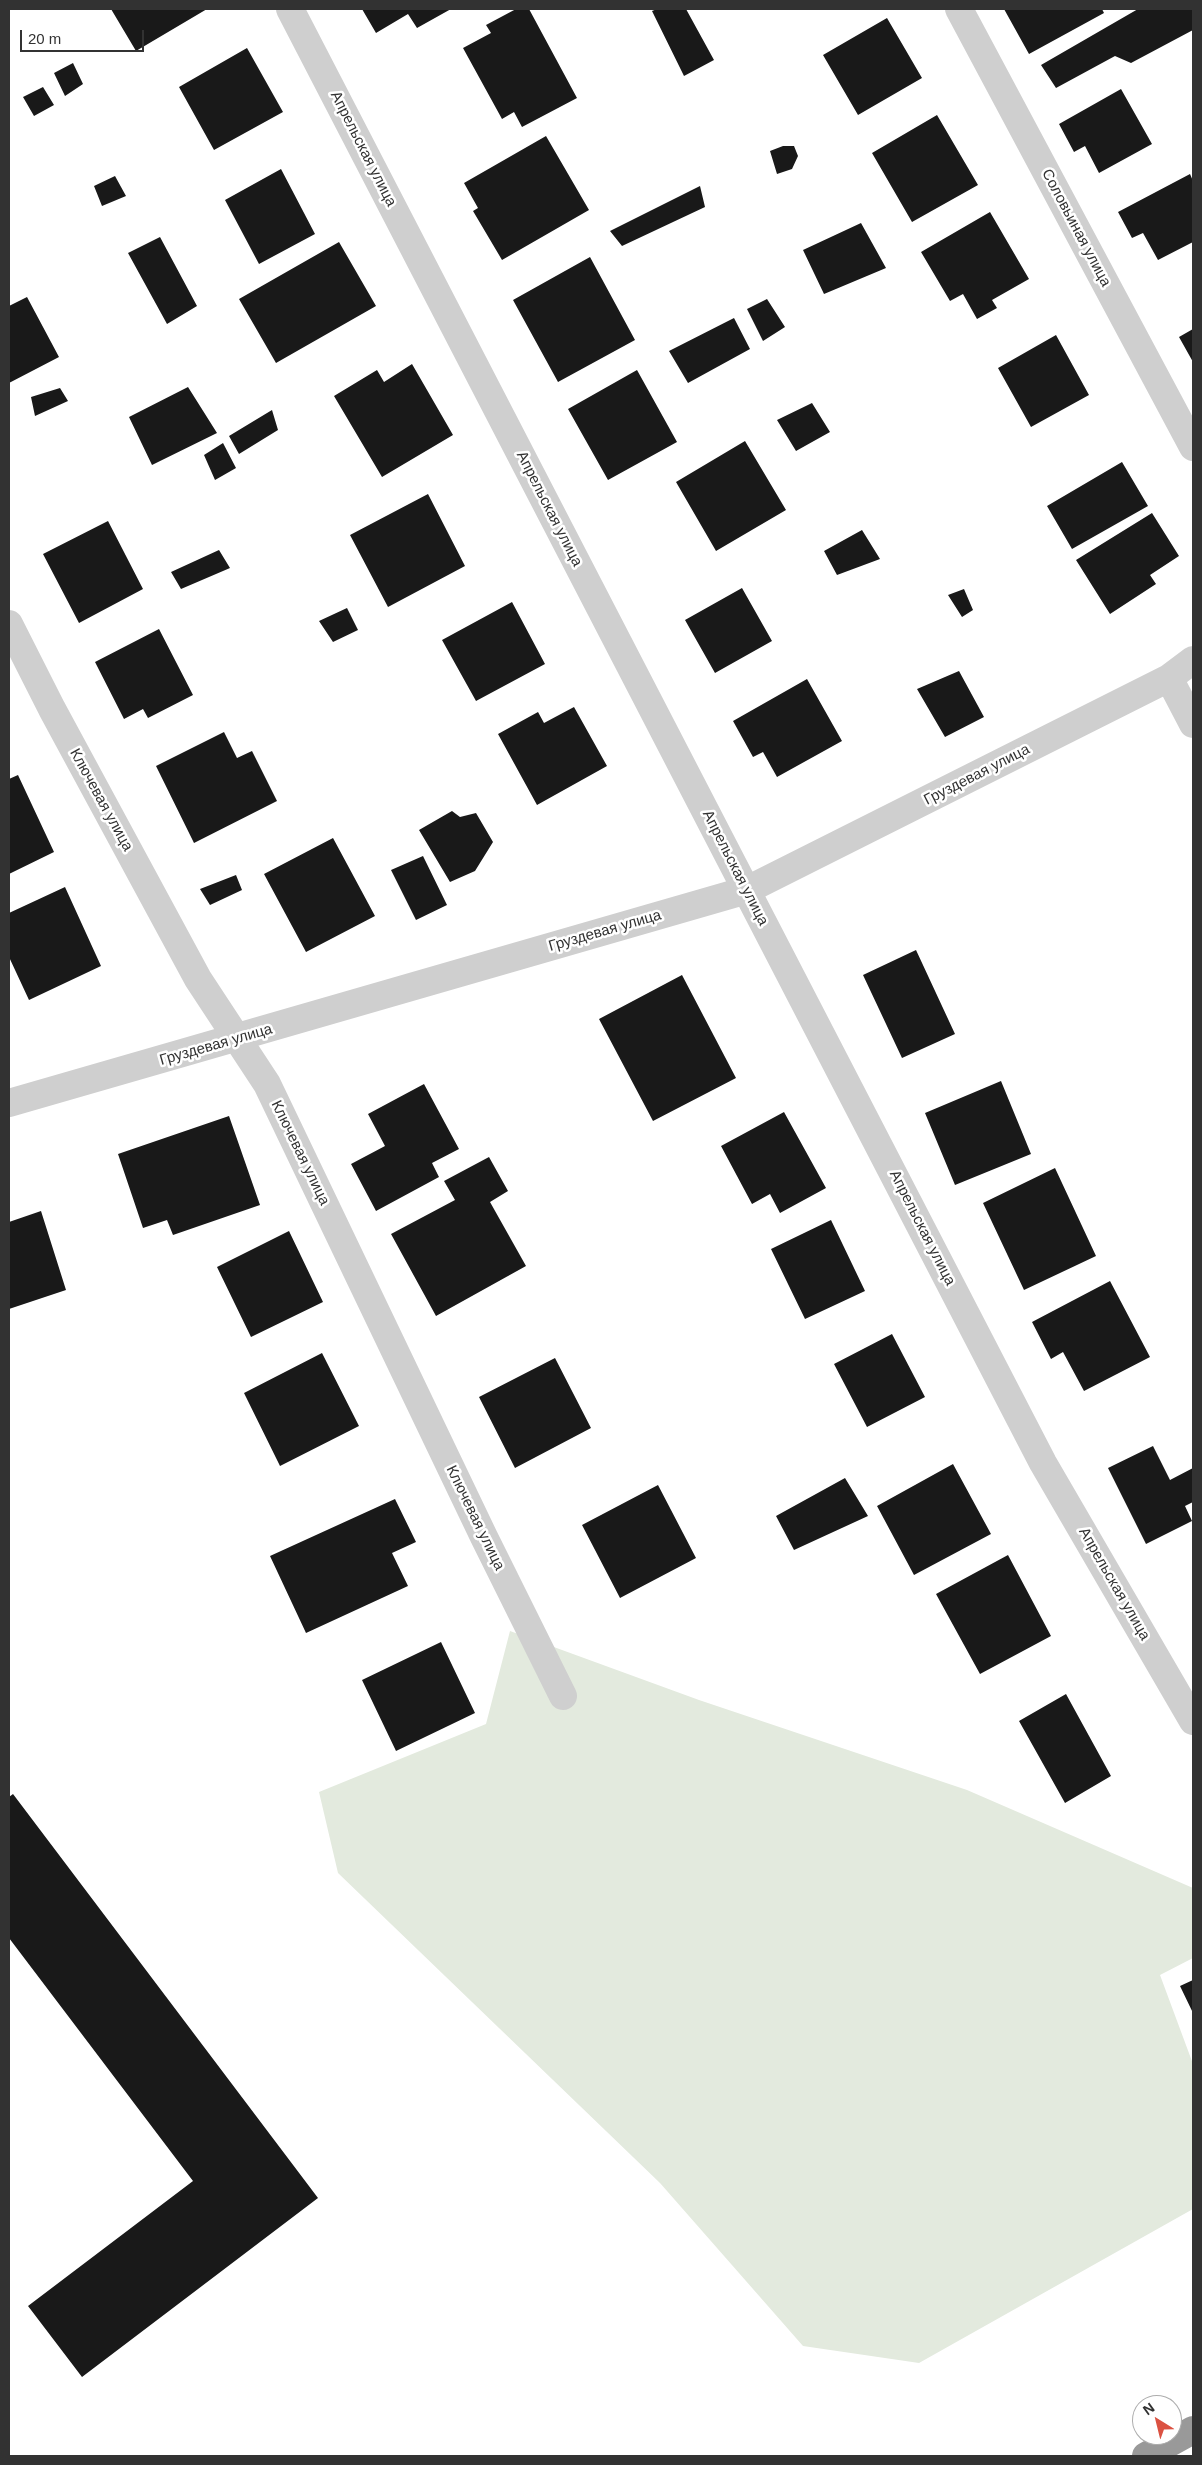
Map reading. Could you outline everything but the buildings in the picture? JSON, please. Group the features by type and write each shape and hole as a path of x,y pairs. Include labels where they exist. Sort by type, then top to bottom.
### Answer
{"highway":[{"path":"1146,2456 1193,2430"}],"street":[{"name":"Апрельская улица","path":"290,9 1043,1463 1193,1720"},
{"name":"Соловьиная улица","path":"959,9 1193,446"},
{"name":"Ключевая улица","path":"9,624 52,709 198,979 239,1038 267,1084 484,1538 564,1696"},
{"path":"1193,660 1170,678 1193,724"},
{"name":"Груздевая улица","path":"9,1103 746,890 1170,678"}],"shaded area":[{"path":"510,1631 699,1700 967,1790 1193,1888 1193,1958 1160,1975 1193,2064 1193,2209 919,2363 803,2346 660,2183 338,1873 319,1792 486,1724"}]}
